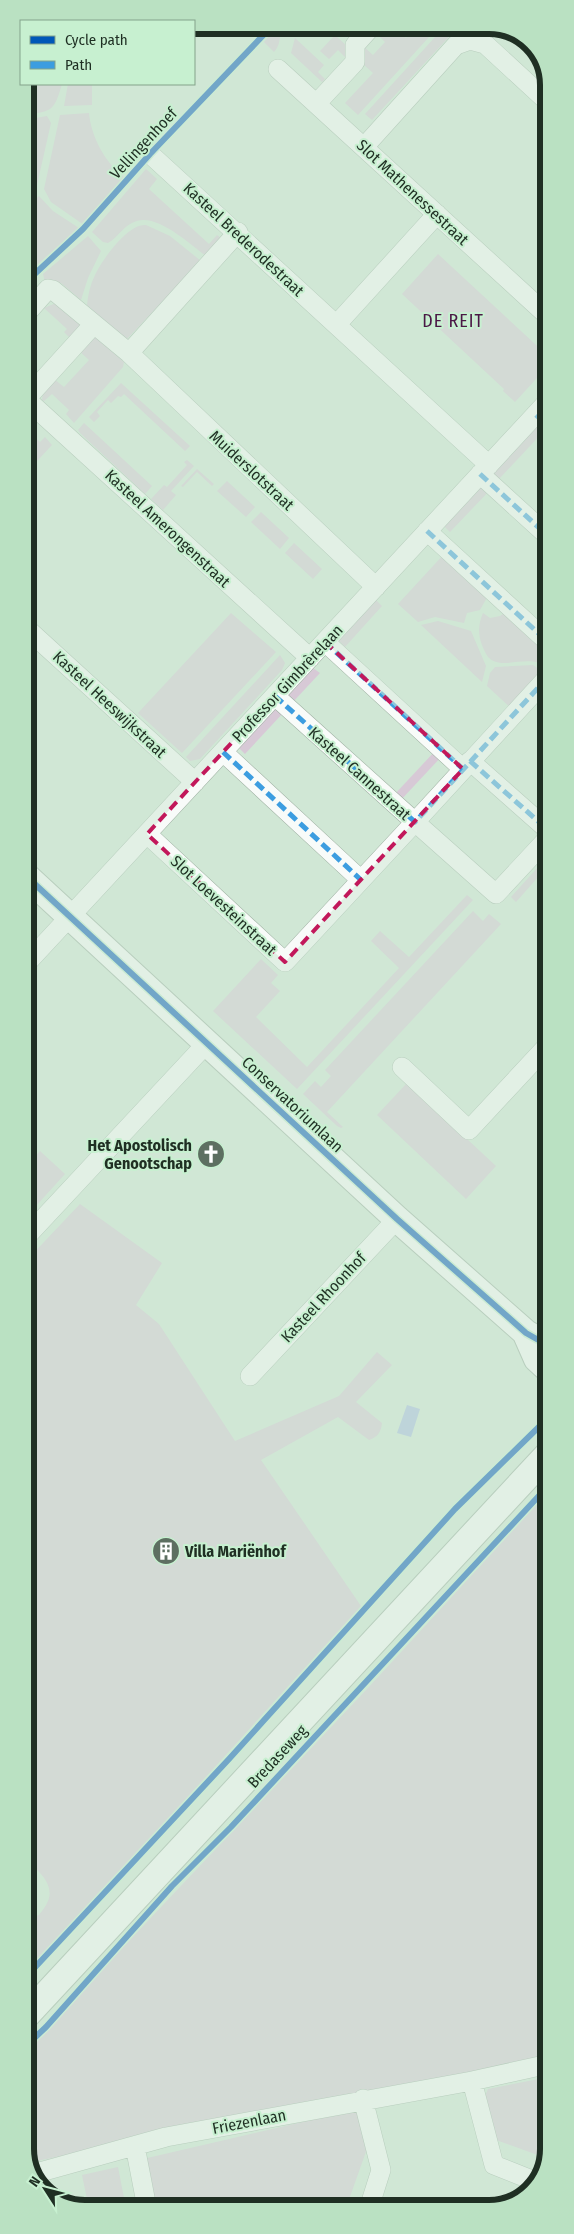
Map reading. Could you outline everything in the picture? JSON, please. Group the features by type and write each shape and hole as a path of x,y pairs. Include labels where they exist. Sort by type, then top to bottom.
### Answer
{"street":[{"path":"317,103 355,62 355,46 365,34"},
{"path":"364,147 456,45 470,40 485,44 540,95"},
{"name":"Slot Mathenessestraat","path":"278,69 540,309"},
{"name":"Kasteel Brederodestraat","path":"150,154 337,324 485,469"},
{"path":"337,324 437,214"},
{"path":"129,353 238,232"},
{"path":"34,305 48,290 53,290 88,318 34,389"},
{"name":"Muiderslotstraat","path":"88,318 129,353 376,587"},
{"name":"Kasteel Amerongenstraat","path":"34,406 310,658"},
{"name":"Professor Gimbrèrelaan","path":"34,956 485,469 540,418"},
{"path":"485,469 540,527"},
{"path":"428,532 540,635"},
{"name":"Kasteel Heeswijkstraat","path":"34,634 195,782"},
{"path":"325,642 467,765 540,824"},
{"name":"Kasteel Cannestraat","path":"275,696 415,822 540,686"},
{"path":"223,752 361,880"},
{"path":"415,822 496,894 540,847"},
{"name":"Slot Loevesteinstraat","path":"147,834 285,962 415,822"},
{"name":"Conservatoriumlaan","path":"34,883 397,1219 526,1333 540,1341"},
{"path":"34,1228 207,1043"},
{"path":"402,1067 469,1130 540,1054"},
{"name":"Kasteel Rhoonhof","path":"250,1376 397,1219"},
{"name":"Conservatoriumlaan","path":"526,1333 540,1362"},
{"name":"Bredaseweg","path":"34,2007 540,1463"},
{"name":"Friezenlaan","path":"39,2172 166,2137 363,2099 472,2081 540,2066"},
{"path":"472,2081 494,2165 530,2179"},
{"path":"363,2099 381,2170 372,2200"},
{"path":"135,2146 145,2200"}],"highlighted area":[{"path":"325,642 463,769 285,962 147,834"}],"shaded area":[{"path":"271,34 280,34 277,49 274,52 264,42"},
{"path":"377,34 402,34 406,38 410,34 432,34 358,115 345,103 373,73 363,64 363,46 373,55 385,42"},
{"path":"438,34 452,34 372,120 365,114"},
{"path":"335,35 349,48 347,59 338,50 329,59 320,51"},
{"path":"295,38 324,65 318,72 325,79 322,82 291,53"},
{"path":"34,85 62,85 54,105 47,111 34,113"},
{"path":"68,85 92,85 92,105 64,106"},
{"path":"89,113 90,122 100,148 105,157 124,177 84,225 51,202 44,189 60,115"},
{"path":"47,116 51,123 34,192 34,118"},
{"path":"146,169 157,179 149,189 209,244 217,235 221,238 206,256 180,236 160,224 150,221 141,220 132,223 108,243 103,242 92,232"},
{"path":"39,196 53,211 79,228 34,267 34,201"},
{"path":"146,225 170,236 201,261 125,341 87,305 88,298 95,275 109,252 131,230"},
{"path":"88,236 101,251 88,278 81,300 61,283 45,282 43,274"},
{"path":"438,254 540,349 540,375 515,402 503,391 504,389 402,294"},
{"path":"56,303 84,326 71,339 64,332 67,329 44,308"},
{"path":"94,335 124,362 123,367 74,423 66,414 69,410 52,394 44,401 42,400 43,391 54,379 64,387 89,360 79,351"},
{"path":"121,383 190,446 185,451 124,394 121,397 118,396 111,403 108,400 97,412 100,416 94,422 89,417"},
{"path":"84,423 152,486 145,494 80,433 78,430"},
{"path":"540,423 540,435 499,479 493,473"},
{"path":"34,436 40,442 45,437 52,445 34,464"},
{"path":"187,460 194,466 171,491 176,495 163,510 151,499 164,485 167,487 187,465 184,462"},
{"path":"197,469 214,484 212,486 197,472 183,487 181,486"},
{"path":"227,481 255,507 246,517 217,491"},
{"path":"485,482 492,488 450,532 444,526"},
{"path":"261,512 289,538 280,549 251,522"},
{"path":"294,543 322,569 313,579 285,553"},
{"path":"445,553 489,594 480,610 467,613 464,623 435,617 418,622 398,604"},
{"path":"376,600 382,606 345,647 338,640"},
{"path":"507,611 540,642 540,664 525,661 501,663 488,657 482,646 479,630 481,619 483,613 490,618 500,616"},
{"path":"231,613 276,652 182,753 138,713"},
{"path":"438,621 471,631 486,666 482,682 421,625"},
{"path":"280,655 285,663 282,670 200,759 190,761 186,757"},
{"path":"533,665 540,670 540,680 512,709 487,686 490,673 495,667"},
{"path":"313,668 320,673 292,703 285,697"},
{"path":"278,706 284,712 245,754 239,748"},
{"path":"436,750 442,756 400,801 394,795"},
{"path":"540,865 540,875 516,902 511,897"},
{"path":"467,895 473,900 297,1089 213,1011 261,959 278,975 271,983 280,991 256,1017 307,1067 399,968 371,941 380,931 409,957"},
{"path":"473,911 483,921 489,914 501,924 327,1112 343,1127 337,1126 303,1094 315,1081 321,1087 331,1076 325,1070"},
{"path":"407,1083 496,1166 466,1199 377,1115"},
{"path":"40,1151 65,1174 34,1208 34,1157"},
{"path":"80,1204 162,1263 136,1305 159,1324 235,1441 339,1396 377,1352 392,1365 356,1402 382,1423 377,1436 369,1440 338,1417 261,1460 361,1606 34,1966 34,1917 39,1915 50,1895 47,1883 34,1867 34,1253"},
{"path":"540,1501 540,2058 35,2161 34,2042 368,1688"},
{"path":"540,2079 539,2156 496,2140 482,2103 488,2089"},
{"path":"362,2108 368,2146 349,2200 151,2200 143,2159"},
{"path":"118,2167 124,2200 87,2200 82,2175"}],"water":[{"path":"407,1405 420,1409 411,1437 397,1433"}],"marked path":[{"path":"536,415 540,419"},
{"path":"480,474 540,529"},
{"path":"427,531 540,635"},
{"path":"325,642 463,769"},
{"path":"275,696 415,822 540,686"},
{"path":"223,752 361,880"},
{"path":"470,761 540,823"}],"cycle path":[{"name":"Vellingenhoef","path":"34,275 83,229 150,154 264,34"},
{"path":"34,883 397,1219 526,1333 540,1341"},
{"path":"34,1968 229,1759 455,1509 540,1426"},
{"path":"34,2038 172,1886 231,1827 540,1495"}],"place":[{"name":"Het Apostolisch Genootschap","path":"211,1154"},
{"name":"Villa Mariënhof","path":"166,1551"}],"district":[{"name":"DE REIT","path":"453,321"}]}
